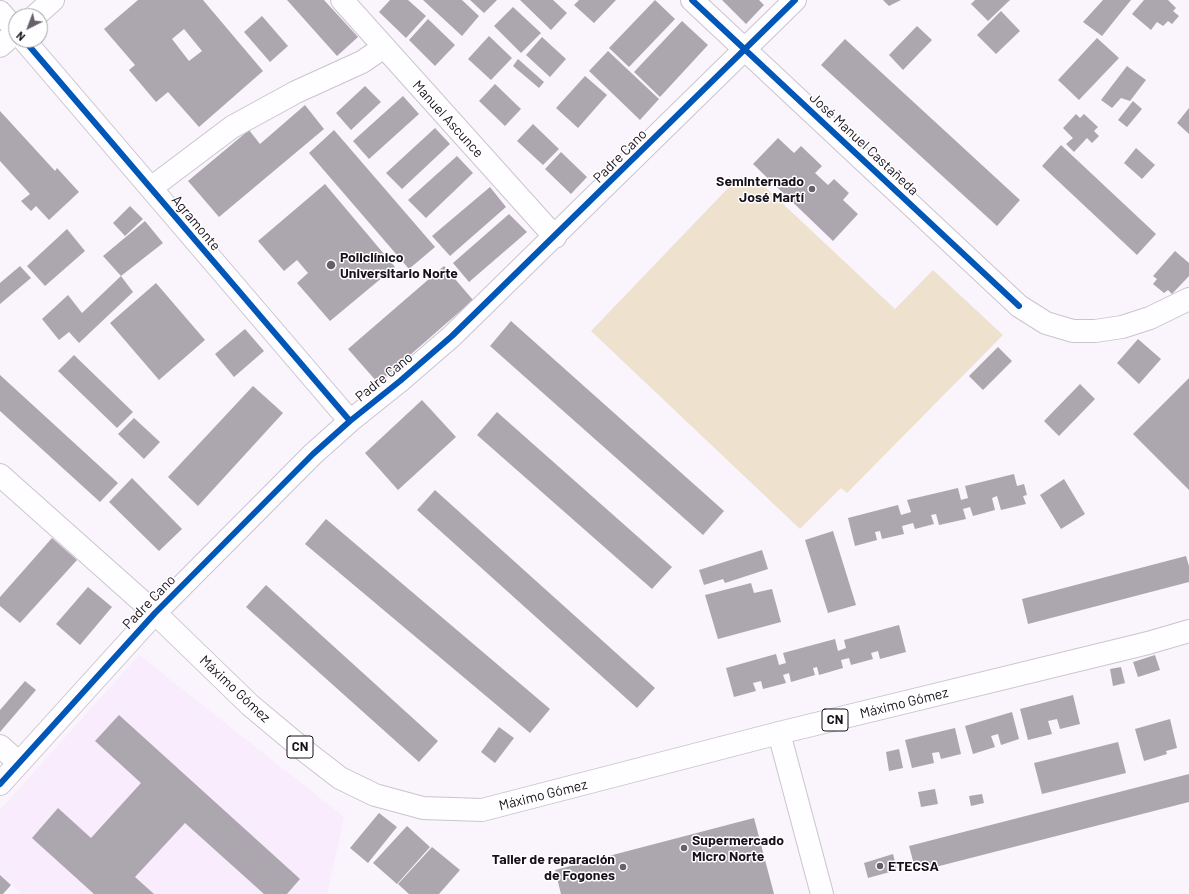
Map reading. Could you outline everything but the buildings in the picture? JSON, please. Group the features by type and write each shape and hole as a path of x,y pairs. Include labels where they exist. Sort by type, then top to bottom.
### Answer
{"street":[{"path":"44,8 53,0"},
{"name":"Manuel Ascunce","path":"342,0 555,237"},
{"name":"José Manuel Castañeda","path":"692,0 1019,306 1046,323 1073,331 1095,331 1122,327 1150,318 1189,299"},
{"name":"Padre Cano","path":"0,784 155,613 313,454 350,421 400,381 452,336 555,237 795,0"},
{"path":"0,12 8,22"},
{"path":"0,46 8,38"},
{"path":"151,188 232,127 296,92 362,62 384,47"},
{"name":"Agramonte","path":"31,48 350,421"},
{"name":"Máximo Gómez","path":"0,475 155,613 250,705 340,778 376,795 423,808 482,810 779,733 1148,643 1189,631"},
{"path":"779,733 822,894"},
{"path":"0,746 19,763"}],"shaded area":[{"path":"751,180 764,186 895,309 933,270 1003,335 847,493 841,488 800,529 591,331 730,186"},
{"path":"139,655 344,817 327,894 22,894 0,874 0,810"}],"cycle path":[{"path":"692,0 1019,306"},
{"path":"0,784 155,613 313,454 350,421 400,381 452,336 795,0"},
{"path":"31,48 350,421"}],"place":[{"name":"Seminternado José Martí","path":"812,189"},
{"name":"Policlínico Universitario Norte","path":"331,265"},
{"name":"Supermercado Micro Norte","path":"684,848"},
{"name":"ETECSA","path":"880,866"},
{"name":"Taller de reparación de Fogones","path":"623,867"}]}
